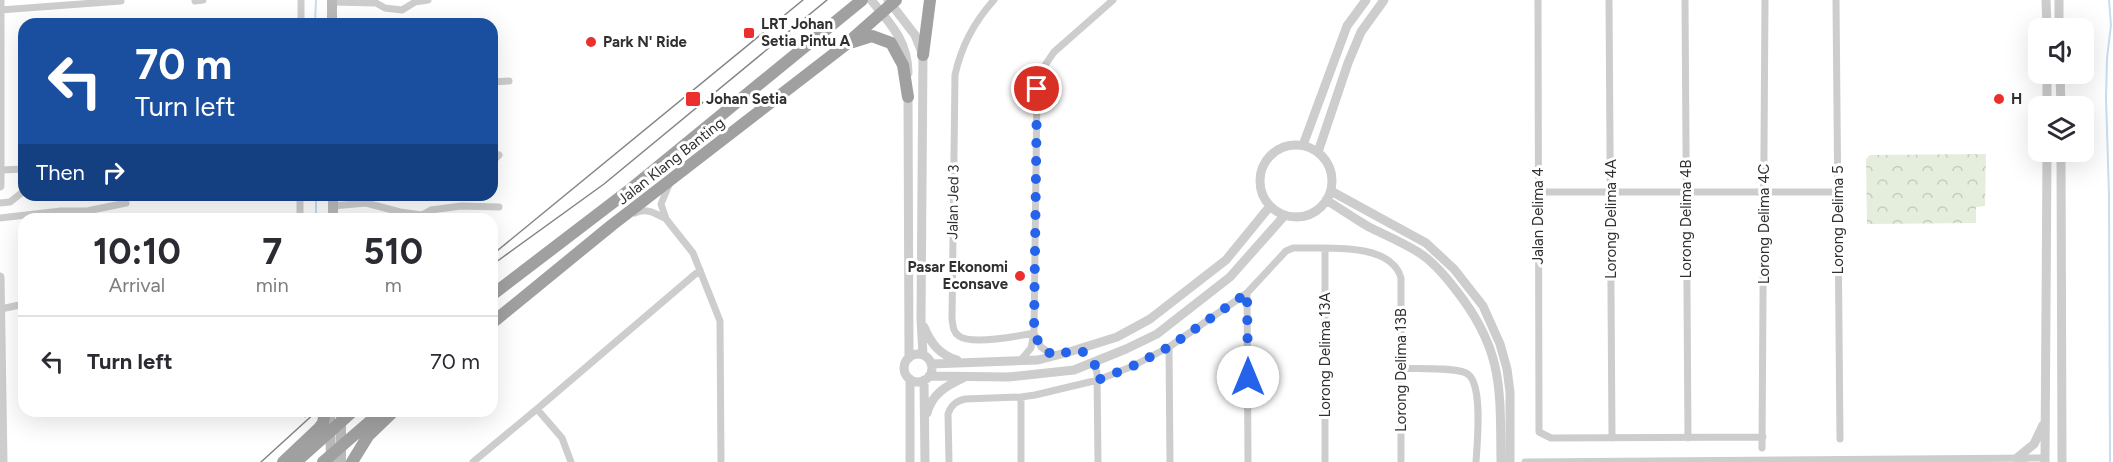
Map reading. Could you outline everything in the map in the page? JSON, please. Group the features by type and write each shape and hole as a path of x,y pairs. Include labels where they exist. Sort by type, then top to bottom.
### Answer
{"highway":[{"name":"Jalan Klang Banting","path":"498,290 632,188 862,0"},
{"path":"923,55 930,0"},
{"name":"Jalan Klang Banting","path":"498,318 612,225 844,46 889,4"},
{"path":"844,46 872,36 891,43 903,65 908,97"},
{"path":"283,462 319,428 324,417"},
{"path":"296,462 331,430 340,417"},
{"path":"331,460 341,446 375,417"},
{"path":"352,462 368,436 388,417"}],"main road":[{"path":"332,1 332,18"},
{"path":"330,417 331,460"},
{"path":"341,417 341,446"}],"street":[{"path":"0,0 5,10 5,170 0,186"},
{"path":"195,1 203,0"},
{"path":"301,0 301,18"},
{"path":"332,1 376,3 385,8 402,10 415,2 428,0"},
{"path":"871,0 889,4 915,35 923,55 921,319 923,355 931,364"},
{"name":"Jalan Jed 3","path":"994,0 972,30 955,75 952,319 956,334 961,338 1009,337 1034,333"},
{"path":"1020,361 1031,348 1034,333 1037,89 1041,71 1054,52 1113,0"},
{"path":"1303,145 1347,26 1366,0"},
{"path":"1318,152 1361,32 1384,0"},
{"name":"Jalan Delima 4","path":"1538,0 1539,432 1551,438 1612,438"},
{"name":"Lorong Delima 4A","path":"1609,0 1612,438"},
{"name":"Lorong Delima 4B","path":"1685,0 1688,438"},
{"name":"Lorong Delima 4C","path":"1762,448 1765,0"},
{"name":"Lorong Delima 5","path":"1836,0 1840,440"},
{"path":"2046,0 2047,18"},
{"path":"2059,0 2059,18"},
{"path":"5,10 121,1"},
{"path":"889,4 908,59 909,358 904,369 925,424"},
{"path":"498,82 509,81"},
{"path":"1293,145 1303,145 1318,152 1326,160 1332,180 1328,196 1318,209 1308,215 1296,217 1284,215 1270,206 1261,188 1262,168 1275,151 1293,145"},
{"path":"1525,462 2045,460 2047,162"},
{"path":"2061,162 2062,462"},
{"path":"680,172 667,187 661,204 666,219 693,253 720,321 721,462"},
{"path":"1538,192 1838,192"},
{"path":"0,203 10,202 18,196"},
{"path":"1328,196 1367,225 1419,253 1446,277 1473,312 1492,350 1497,371 1500,391 1501,462"},
{"path":"1328,196 1426,243 1454,269 1483,306 1500,344 1507,369 1510,392 1510,462"},
{"path":"44,213 87,212 126,203"},
{"path":"332,211 366,203 407,213"},
{"path":"426,213 431,210 461,206 498,207"},
{"path":"931,364 1020,361 1054,356 1117,337 1150,319 1226,260 1270,206"},
{"path":"612,225 641,210 653,212 666,219"},
{"path":"910,380 919,382 927,378 1008,377 1074,370 1094,363 1157,334 1230,278 1284,215"},
{"path":"0,218 18,216"},
{"path":"949,462 948,414 953,405 965,399 1021,397 1098,380 1133,366 1169,347 1247,293 1286,251 1293,248 1325,249"},
{"name":"Lorong Delima 13B","path":"1325,249 1360,250 1381,255 1395,264 1401,278 1401,462"},
{"name":"Lorong Delima 13A","path":"1325,249 1325,462"},
{"path":"473,462 700,270"},
{"path":"0,277 3,462"},
{"path":"1247,293 1248,462"},
{"path":"1,309 18,305"},
{"path":"921,319 929,338 939,351 964,363"},
{"path":"1034,333 1041,347 1054,356"},
{"path":"1098,343 1094,352 1098,380 1098,462"},
{"path":"1169,347 1170,462"},
{"path":"1078,349 1087,354 1094,363"},
{"path":"909,358 914,355 923,355"},
{"path":"925,462 927,378 931,364"},
{"path":"1401,368 1456,371 1467,373 1471,377 1477,394 1476,462"},
{"path":"925,424 929,405 942,388 967,376"},
{"path":"910,380 910,462"},
{"path":"1021,397 1021,462"},
{"path":"537,409 562,438 571,462"},
{"path":"2020,460 2034,444 2046,420"},
{"path":"1612,438 1763,437"}],"green space":[{"path":"1986,154 1985,206 1976,207 1976,223 1867,224 1866,159 1870,155"}],"waterway":[{"path":"315,18 316,0"},
{"path":"2109,0 2111,25 2106,98 2109,195 2110,462"},
{"path":"316,201 316,213"}],"tram line":[{"path":"498,250 803,0"},
{"path":"498,261 604,184 827,0"},
{"path":"261,462 310,417"}],"place":[{"name":"LRT Johan Setia Pintu A","path":"749,33"},
{"name":"Park N' Ride","path":"591,42"},
{"name":"Johan Setia","path":"693,99"},
{"name":"H","path":"1999,99"},
{"name":"Pasar Ekonomi Econsave","path":"1020,276"}],"route":[{"path":"1037,89 1034,333 1037,342 1054,356 1078,349 1083,352 1094,363 1098,380 1133,366 1169,347 1247,293 1248,377"}]}
